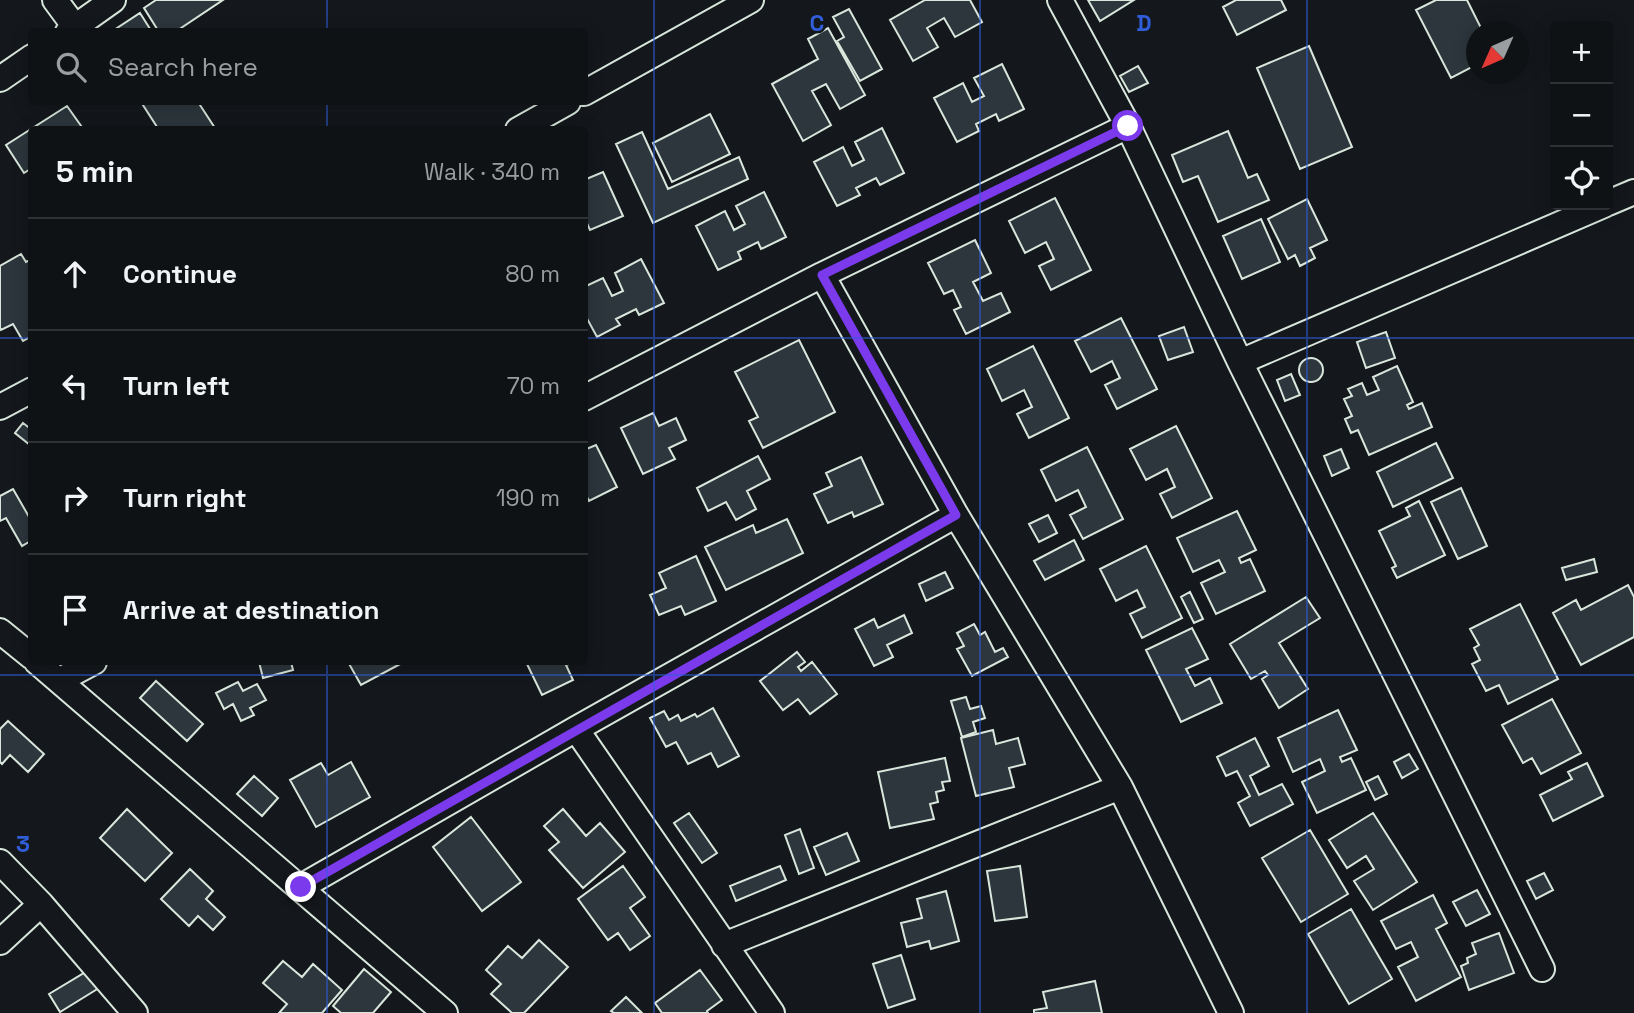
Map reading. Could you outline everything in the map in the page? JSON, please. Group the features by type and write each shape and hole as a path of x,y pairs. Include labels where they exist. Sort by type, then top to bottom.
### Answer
{"street":[{"path":"55,0 70,28"},
{"path":"72,28 113,0"},
{"path":"588,91 751,0"},
{"path":"1060,0 1128,126 1240,362 1542,969"},
{"path":"0,79 28,60"},
{"path":"525,126 563,105"},
{"path":"588,396 822,275 1128,126"},
{"path":"1613,201 1634,192"},
{"path":"1240,362 1592,210"},
{"path":"822,275 956,515 1120,787 1231,1013"},
{"path":"0,407 28,392"},
{"path":"301,887 956,515"},
{"path":"0,631 28,654"},
{"path":"41,665 444,1013"},
{"path":"60,680 88,665"},
{"path":"576,729 772,1013"},
{"path":"724,945 1120,787"},
{"path":"0,862 41,904 135,1013"},
{"path":"0,942 41,904"}],"building":[{"path":"156,0 223,0 181,28 156,28 144,8"},
{"path":"925,0 970,0 982,22 955,37 944,18 927,28 938,47 913,61 890,20"},
{"path":"1088,0 1134,0 1100,21"},
{"path":"1236,0 1281,0 1286,10 1237,35 1223,7"},
{"path":"1436,0 1467,0 1478,21 1466,21 1466,70 1451,78 1416,10"},
{"path":"849,9 882,69 860,81 837,41 844,37 833,17"},
{"path":"140,13 149,28 117,28"},
{"path":"828,28 865,95 840,109 826,84 812,91 831,125 803,141 772,84 818,59 808,39"},
{"path":"1309,46 1352,147 1300,169 1257,68"},
{"path":"1002,64 1024,109 999,121 996,114 976,124 979,131 957,142 934,98 963,83 972,102 984,96 974,78"},
{"path":"1138,66 1148,83 1129,92 1120,76"},
{"path":"143,105 200,105 214,126 156,126"},
{"path":"67,106 81,126 36,126"},
{"path":"710,114 730,154 672,182 653,143"},
{"path":"882,128 904,173 880,185 876,178 856,188 860,195 837,206 814,162 843,147 852,166 864,160 855,142"},
{"path":"28,131 28,170 24,173 6,145"},
{"path":"1228,131 1248,178 1257,174 1269,200 1218,222 1198,176 1183,182 1172,155"},
{"path":"642,132 668,189 739,157 748,179 653,223 616,144"},
{"path":"603,172 623,216 590,230 588,226 588,178"},
{"path":"764,192 786,237 761,249 758,242 738,252 741,259 718,270 696,226 725,211 734,230 745,224 736,206"},
{"path":"1055,198 1091,270 1051,290 1039,266 1054,259 1046,242 1025,253 1009,221"},
{"path":"1307,199 1327,240 1310,248 1315,258 1300,266 1295,255 1288,259 1268,219"},
{"path":"1261,219 1280,262 1242,279 1223,236"},
{"path":"975,240 991,273 973,282 983,301 1001,293 1010,312 966,334 954,310 961,307 953,290 944,294 928,263"},
{"path":"21,254 26,262 28,261 28,338 23,341 13,324 1,330 0,328 0,266"},
{"path":"641,259 664,303 639,315 636,309 616,319 620,325 597,337 588,320 588,285 603,278 612,296 623,291 615,273"},
{"path":"1121,318 1157,389 1117,409 1105,385 1120,378 1112,361 1091,372 1075,341"},
{"path":"1184,327 1193,352 1168,360 1159,336"},
{"path":"1386,332 1395,358 1366,368 1357,342"},
{"path":"799,340 835,412 763,448 749,421 758,417 735,372"},
{"path":"1033,346 1069,418 1029,438 1017,414 1032,407 1024,390 1002,401 987,369"},
{"path":"1311,358 1322,365 1323,370 1316,381 1311,382 1300,375 1299,370 1306,359"},
{"path":"1397,366 1413,402 1407,405 1409,409 1422,403 1432,427 1369,455 1358,430 1351,433 1345,419 1352,416 1344,399 1352,396 1348,389 1362,383 1367,395 1379,390 1373,377"},
{"path":"1291,374 1300,395 1285,401 1277,380"},
{"path":"653,413 659,426 676,418 686,440 669,448 675,459 643,474 621,428"},
{"path":"23,423 28,427 28,443 15,433"},
{"path":"1176,426 1212,498 1172,518 1160,494 1175,487 1167,469 1146,480 1130,449"},
{"path":"1436,443 1453,478 1393,507 1377,472"},
{"path":"596,445 617,487 589,501 588,499 588,448"},
{"path":"1087,447 1123,519 1083,539 1070,515 1086,507 1078,490 1056,501 1041,470"},
{"path":"1341,449 1349,468 1332,476 1324,456"},
{"path":"758,456 770,479 747,491 756,509 736,520 726,502 708,511 697,488"},
{"path":"861,457 883,504 854,517 852,512 828,523 814,494 832,486 826,473"},
{"path":"1461,488 1487,546 1458,559 1431,502"},
{"path":"13,489 28,515 28,542 22,546 6,518 0,521 0,496"},
{"path":"1419,501 1445,555 1397,578 1392,568 1396,566 1379,531 1410,516 1406,508"},
{"path":"1237,511 1256,550 1239,558 1241,563 1250,559 1265,591 1216,614 1201,583 1225,572 1219,560 1193,572 1177,538"},
{"path":"1048,515 1057,533 1039,542 1029,524"},
{"path":"787,519 803,553 726,590 705,547 753,525 756,533"},
{"path":"1074,540 1084,560 1045,580 1034,561"},
{"path":"1146,546 1182,618 1142,638 1130,614 1145,607 1137,590 1116,601 1100,569"},
{"path":"696,556 716,601 685,615 681,606 659,615 650,595 666,588 659,573"},
{"path":"1594,559 1597,572 1566,580 1562,568"},
{"path":"945,572 953,588 926,601 919,584"},
{"path":"1628,585 1634,597 1634,637 1581,665 1553,613 1576,600 1581,610"},
{"path":"1190,592 1203,619 1194,623 1181,597"},
{"path":"1306,597 1320,618 1279,643 1308,689 1279,708 1262,679 1268,675 1265,671 1251,679 1230,644"},
{"path":"1520,604 1558,679 1508,704 1499,685 1486,691 1472,664 1480,660 1474,648 1479,645 1470,629"},
{"path":"904,615 912,633 887,645 893,657 874,666 855,629 874,619 878,628"},
{"path":"974,624 980,635 985,632 995,652 1003,648 1008,657 972,676 957,649 964,646 957,633"},
{"path":"1192,628 1208,659 1186,669 1195,686 1210,678 1222,703 1181,722 1146,650"},
{"path":"797,652 805,662 798,667 801,671 812,662 837,694 810,714 798,699 783,710 760,681"},
{"path":"260,665 292,665 293,670 263,678"},
{"path":"350,665 398,665 361,685"},
{"path":"527,665 566,665 573,680 542,695"},
{"path":"156,681 203,724 187,741 140,698"},
{"path":"238,682 243,691 257,684 266,700 250,708 254,715 241,721 233,704 224,709 216,693"},
{"path":"966,697 970,709 981,706 985,718 973,722 976,732 962,737 951,701"},
{"path":"1552,699 1581,753 1541,774 1532,758 1523,763 1502,725"},
{"path":"713,708 739,756 718,767 711,753 688,764 676,742 666,747 650,718 664,711 669,720 678,715 681,721 695,714 697,717"},
{"path":"1338,710 1357,750 1340,757 1342,762 1351,758 1366,790 1317,813 1302,782 1325,771 1320,759 1293,772 1278,738"},
{"path":"8,721 44,754 28,772 10,755 2,764 0,762 0,729"},
{"path":"993,730 996,744 1018,738 1025,764 1009,768 1014,787 976,796 961,738"},
{"path":"1255,738 1269,766 1250,776 1259,795 1282,784 1293,804 1250,826 1238,803 1250,796 1237,771 1226,776 1217,757"},
{"path":"1409,754 1418,769 1402,778 1394,762"},
{"path":"945,758 950,781 942,782 944,790 936,792 938,802 930,804 934,819 890,828 878,772"},
{"path":"351,762 370,797 316,827 290,780 321,763 328,775"},
{"path":"1587,763 1603,796 1553,821 1540,795 1572,779 1568,772"},
{"path":"254,776 278,798 262,816 237,794"},
{"path":"1378,776 1387,794 1375,800 1366,782"},
{"path":"127,809 172,853 145,881 100,838"},
{"path":"563,809 586,836 600,823 625,852 583,888 549,850 559,842 544,826"},
{"path":"689,813 717,853 702,863 674,823"},
{"path":"1373,813 1417,882 1373,910 1354,881 1374,869 1366,856 1347,868 1329,840"},
{"path":"471,817 521,882 482,911 433,847"},
{"path":"800,829 814,868 799,874 785,835"},
{"path":"1310,830 1348,894 1301,922 1262,858"},
{"path":"847,833 859,861 826,875 814,847"},
{"path":"623,866 645,897 630,908 650,936 630,950 618,933 608,940 578,899"},
{"path":"780,866 786,880 736,901 730,886"},
{"path":"1020,866 1027,917 995,921 987,871"},
{"path":"190,869 213,891 206,899 225,917 213,930 198,916 189,926 161,899"},
{"path":"1544,873 1553,890 1536,899 1527,881"},
{"path":"1477,890 1490,914 1466,926 1453,902"},
{"path":"946,891 959,941 931,949 929,941 907,947 901,923 922,918 917,899"},
{"path":"1433,895 1447,923 1436,929 1461,977 1416,1001 1398,967 1418,957 1411,942 1396,949 1381,921"},
{"path":"1351,909 1392,979 1349,1004 1308,934"},
{"path":"1499,933 1514,973 1469,990 1461,966 1468,963 1467,958 1476,954 1472,943"},
{"path":"539,940 568,967 524,1013 512,1013 491,994 501,984 486,970 508,946 522,958"},
{"path":"901,955 915,999 888,1008 873,964"},
{"path":"283,961 302,977 313,964 342,990 322,1013 279,1013 287,1004 263,983"},
{"path":"364,969 391,992 373,1013 341,1013 333,1006"},
{"path":"89,970 99,988 60,1012 49,994"},
{"path":"700,970 722,1000 707,1011 708,1013 662,1013 655,1003"},
{"path":"1095,981 1102,1013 1034,1013 1034,1010 1047,1008 1043,992"},
{"path":"626,997 642,1013 611,1011"}],"route":[{"path":"301,887 956,515 822,275 1128,126"}]}
